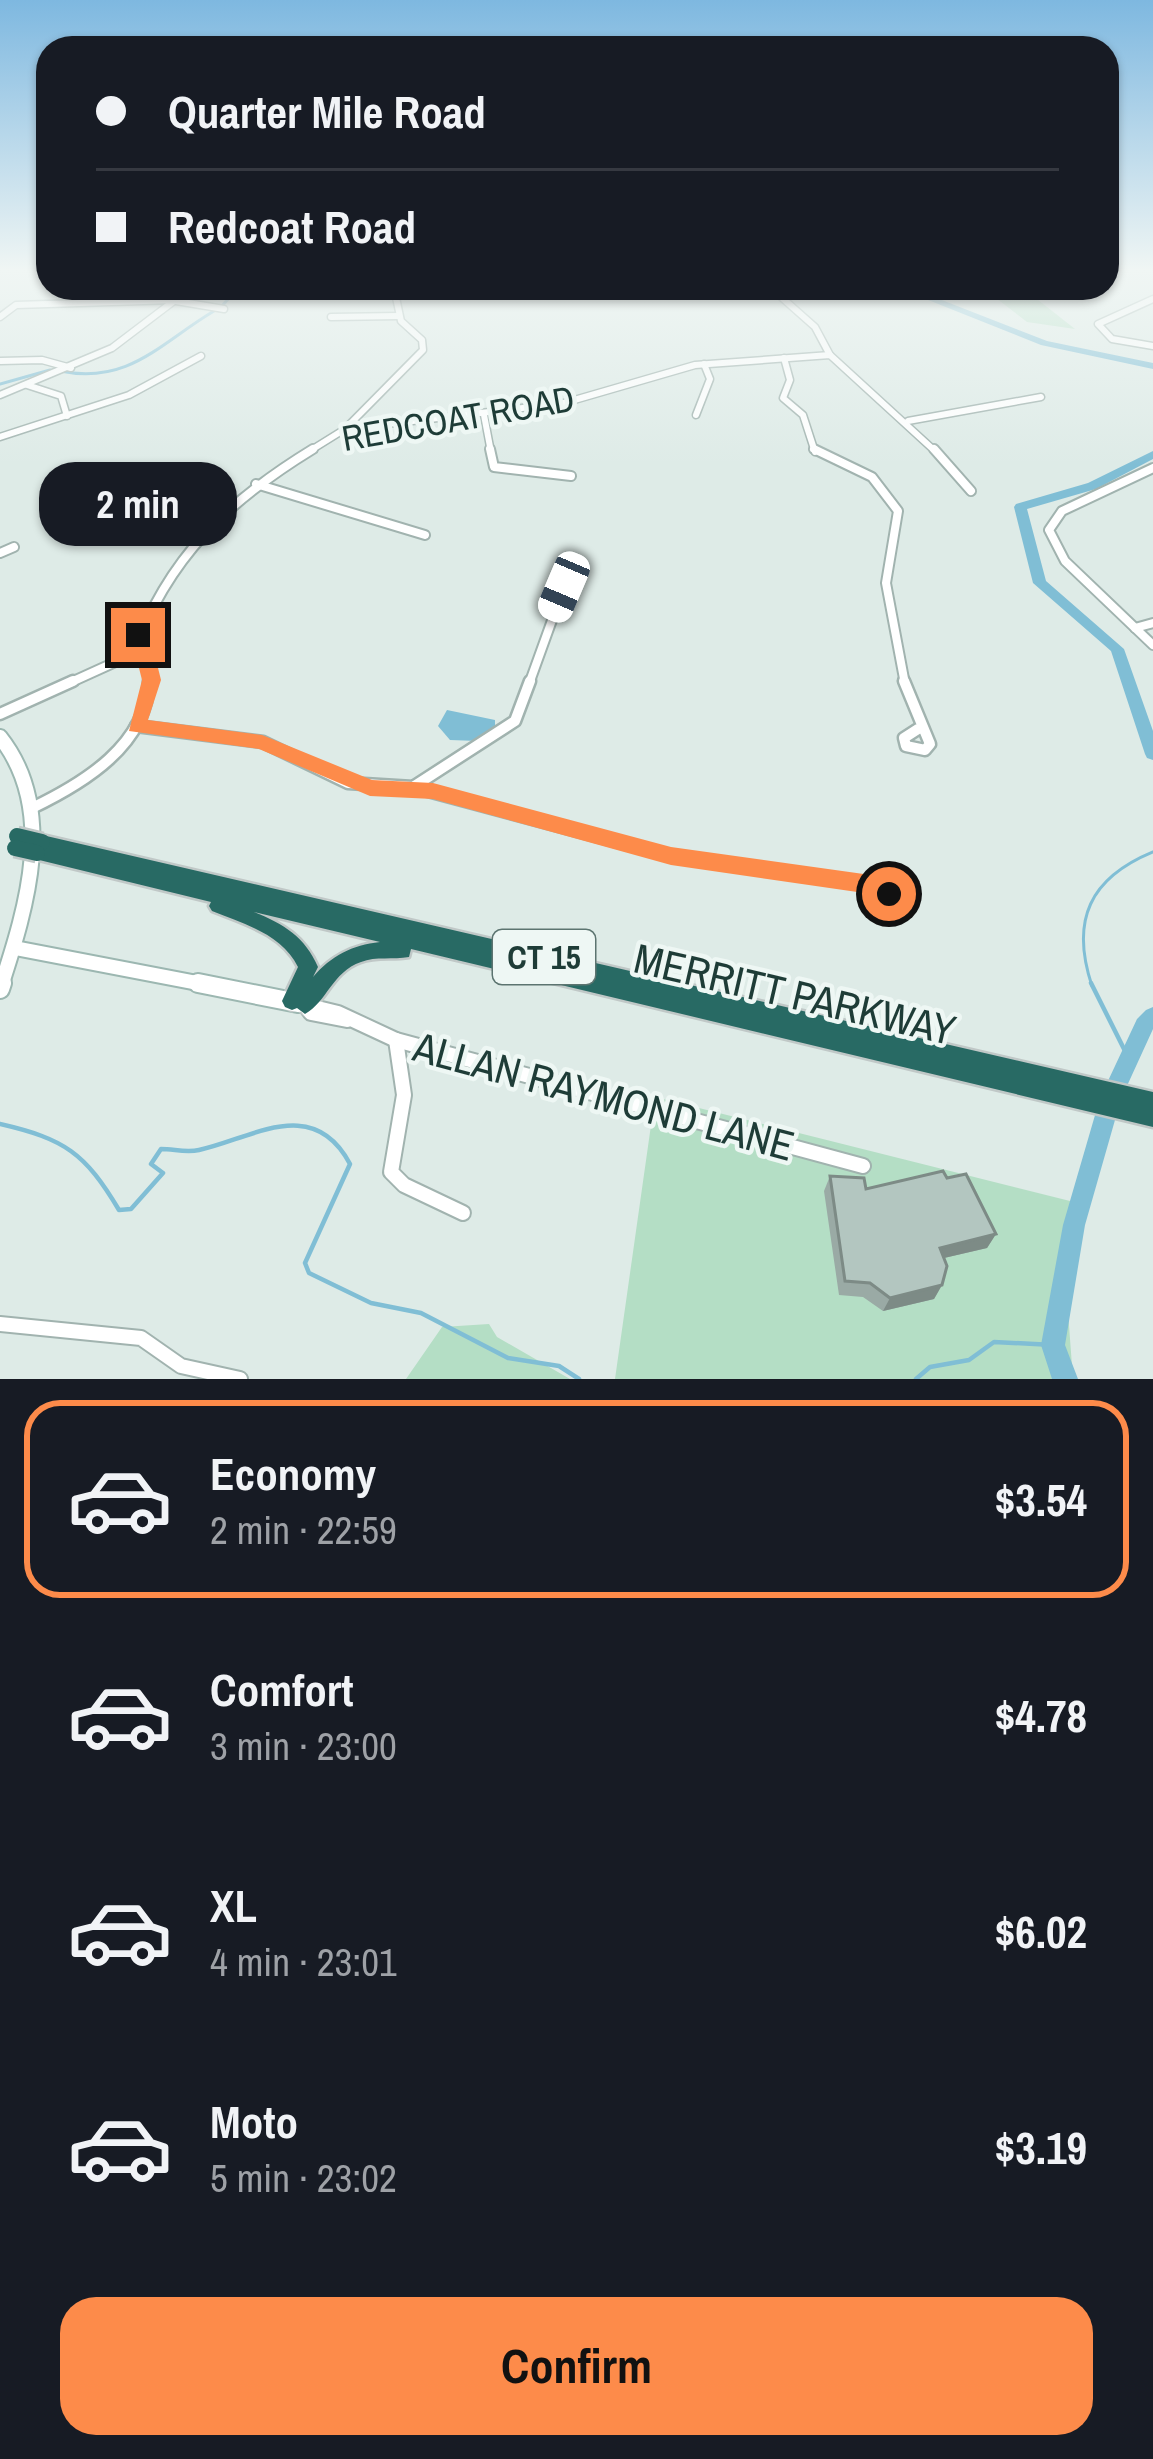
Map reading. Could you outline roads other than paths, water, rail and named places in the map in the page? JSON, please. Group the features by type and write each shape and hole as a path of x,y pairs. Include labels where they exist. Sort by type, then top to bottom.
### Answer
{"highway":[{"name":"MERRITT PARKWAY","path":"8,840 1046,1084 1153,1117"},
{"name":"MERRITT PARKWAY","path":"39,848 141,879 598,988 1046,1084 1153,1102"},
{"path":"141,879 291,939 304,952 308,967 298,1003"},
{"path":"298,1003 329,968 363,950 428,955 598,988"}],"main road":[{"path":"0,737 29,785 32,808 0,989"},
{"name":"ALLAN RAYMOND LANE","path":"7,946 298,1003"}],"street":[{"path":"0,394 66,371 130,336"},
{"path":"345,429 423,350 419,336"},
{"path":"819,336 830,355 908,422 971,491"},
{"path":"1108,336 1153,346"},
{"name":"REDCOAT ROAD","path":"134,654 146,618 207,526 256,484 345,429 564,403 704,364 830,355"},
{"path":"0,437 150,387 201,356"},
{"path":"784,358 790,380 783,398 803,415 816,454 867,470 896,511 899,528 886,580 918,729"},
{"path":"0,361 42,360 66,371"},
{"path":"696,415 710,379 704,364"},
{"path":"27,385 61,396 67,416"},
{"path":"908,422 1041,397"},
{"path":"484,415 494,467 572,476"},
{"path":"1153,468 1057,514 1049,525 1065,561 1153,645"},
{"path":"109,472 207,526"},
{"path":"256,484 425,535"},
{"path":"0,553 14,547"},
{"path":"413,787 515,721 534,655 564,587"},
{"path":"1135,628 1153,622"},
{"path":"0,714 134,654 147,660 151,680 136,726 83,784 32,808"},
{"path":"136,726 262,742 348,783 413,787 671,856 885,887"},
{"name":"ALLAN RAYMOND LANE","path":"298,1003 311,1013 347,1020 396,1040 863,1166"},
{"path":"396,1040 404,1095 391,1172 404,1185 464,1213"},
{"path":"0,1324 141,1338 162,1346 172,1362 184,1368 240,1379"}],"water":[{"path":"447,710 495,720 495,727 478,741 450,740 438,726"}],"waterway":[{"path":"60,371 84,374 125,367 177,336"},
{"path":"1027,336 1153,366"},
{"path":"0,384 50,370"},
{"path":"1153,454 1092,486 1020,507 1040,583 1117,649 1153,754"},
{"path":"1092,984 1083,941 1091,904 1114,875 1153,852"},
{"path":"1092,984 1130,1061"},
{"path":"1065,1379 1053,1345 1074,1225 1111,1098 1144,1025 1153,1016"},
{"path":"0,1124 71,1151 119,1210 131,1209 163,1173 151,1164 161,1149 199,1150 280,1127 318,1131 335,1143 350,1164 305,1263 309,1273 371,1303 421,1313 508,1358 559,1366 579,1379"},
{"path":"916,1379 930,1367 969,1360 994,1342 1053,1345"}]}
